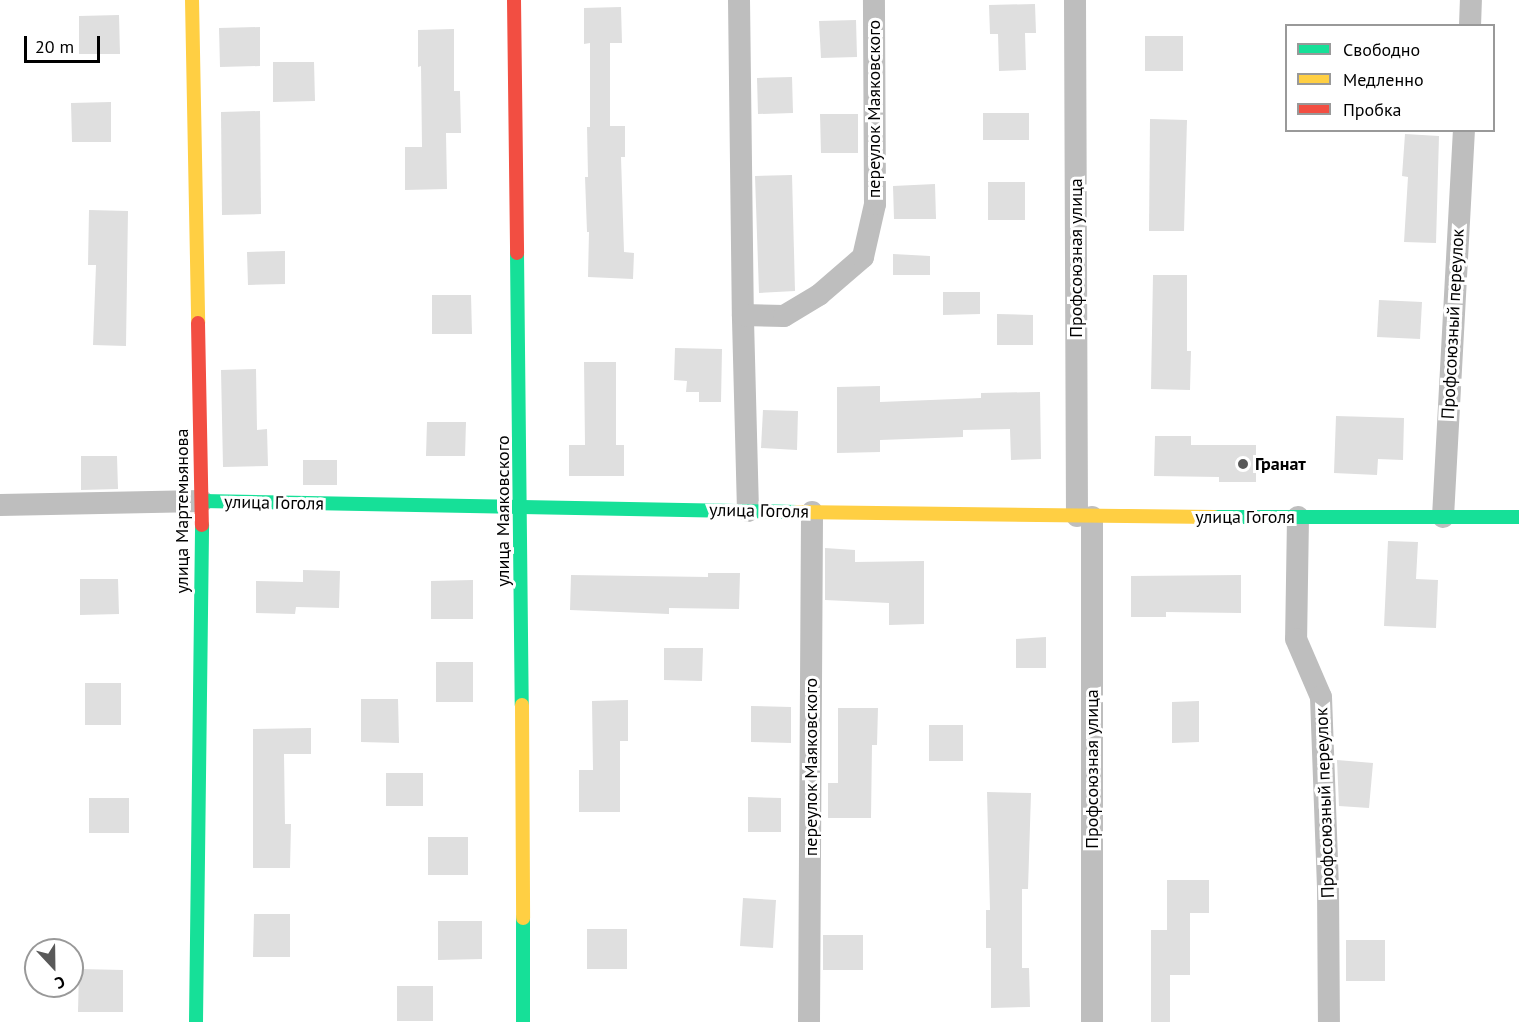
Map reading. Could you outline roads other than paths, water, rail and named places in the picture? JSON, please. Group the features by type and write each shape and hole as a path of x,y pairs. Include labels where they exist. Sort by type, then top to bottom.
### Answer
{"main road":[{"name":"улица Мартемьянова","path":"192,0 201,501 196,1022"},
{"name":"улица Маяковского","path":"514,0 521,507 523,1022"},
{"name":"улица Гоголя","path":"201,501 1084,517 1519,518"}],"street":[{"path":"739,0 748,511"},
{"name":"переулок Маяковского","path":"743,315 784,316 819,296 863,257 876,204 874,0"},
{"name":"Профсоюзная улица","path":"1075,0 1092,1022"},
{"path":"1470,24 1471,0"},
{"name":"Профсоюзный переулок","path":"1443,518 1464,132"},
{"name":"улица Гоголя","path":"0,505 201,501"},
{"name":"переулок Маяковского","path":"809,1022 812,512"},
{"name":"Профсоюзный переулок","path":"1298,517 1296,639 1321,698 1328,887 1329,1022"}],"place":[{"name":"Гранат","path":"1243,464"}]}
